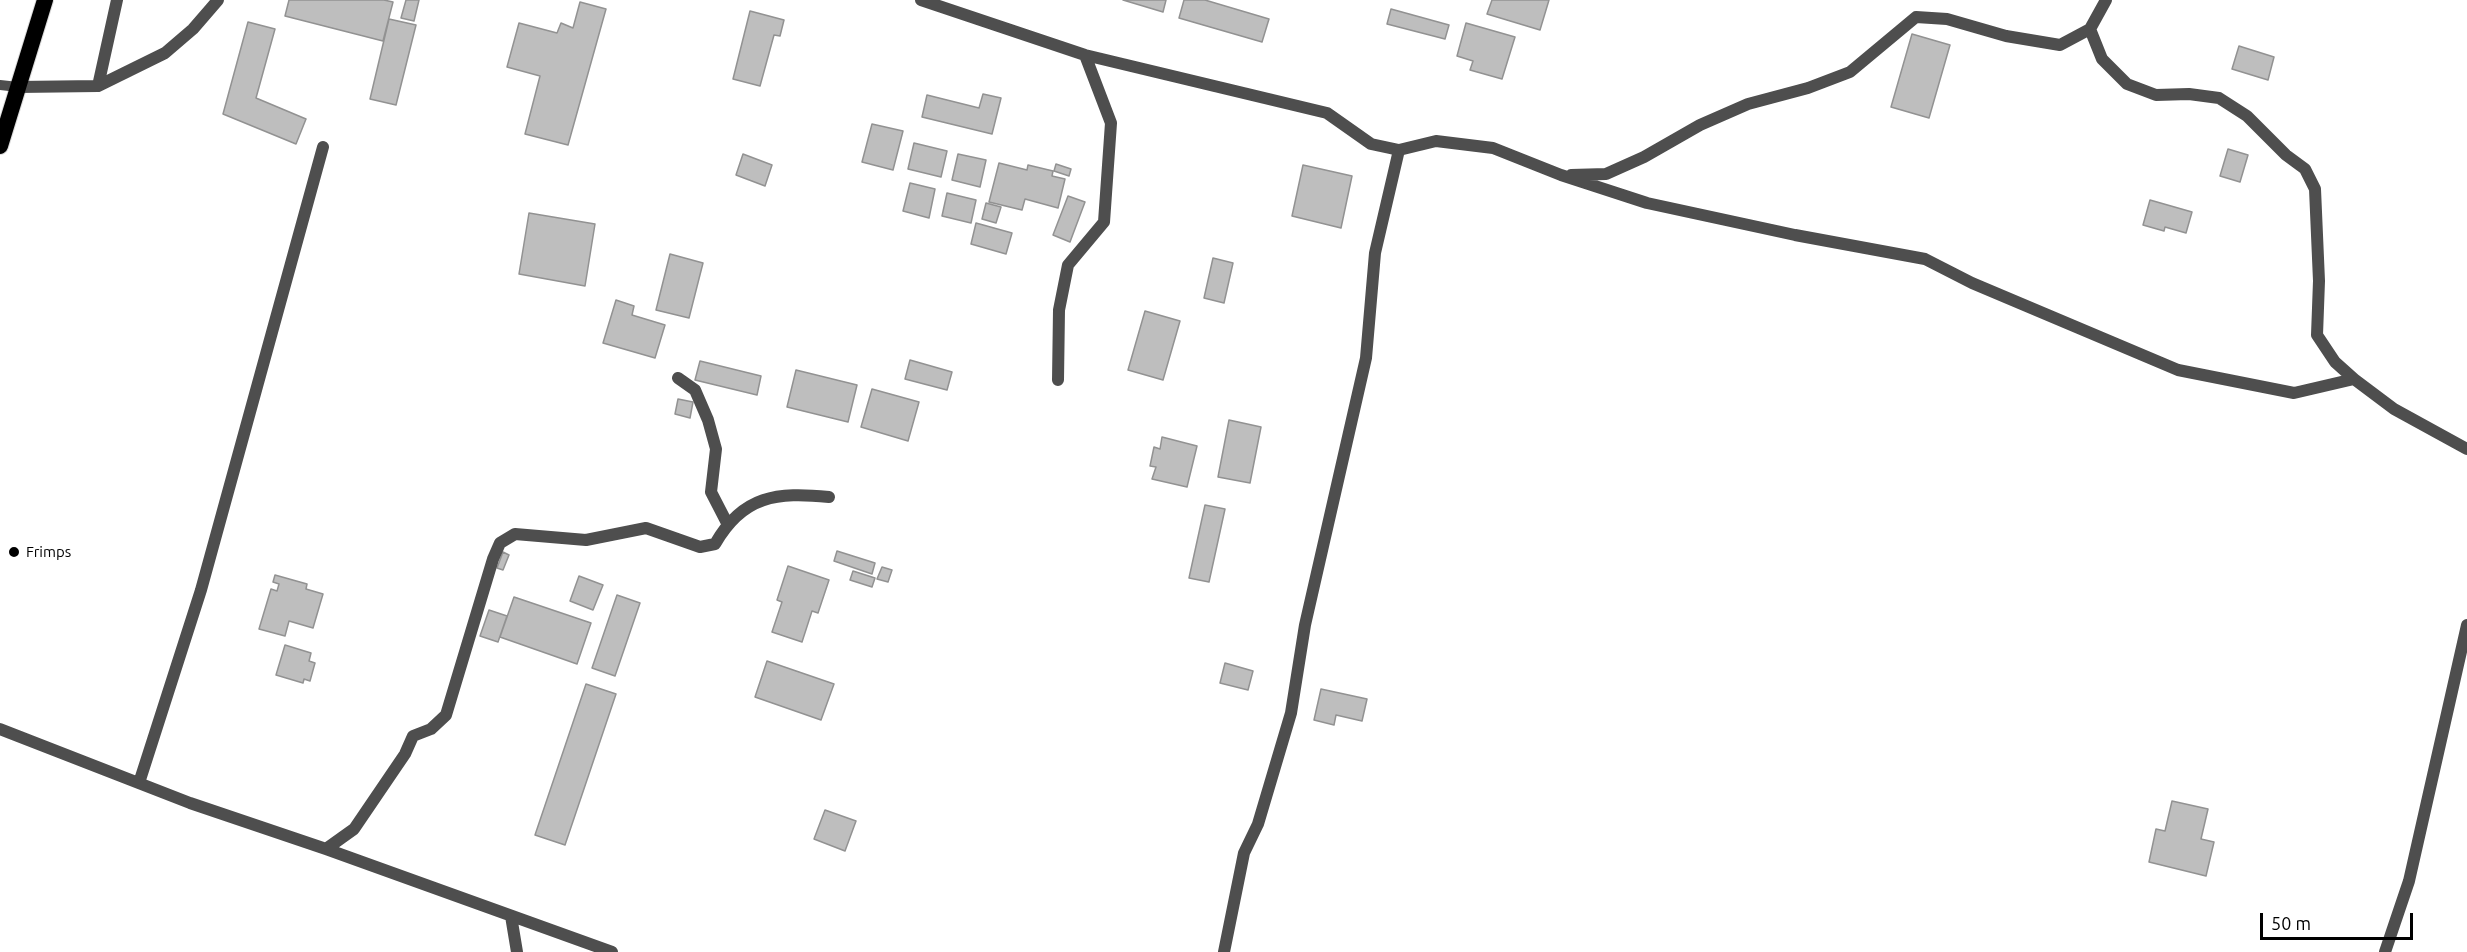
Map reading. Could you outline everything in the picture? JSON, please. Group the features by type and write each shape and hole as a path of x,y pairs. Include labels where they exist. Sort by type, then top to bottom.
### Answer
{"highway":[{"path":"0,146 45,0"}],"street":[{"path":"98,86 117,0"},
{"path":"18,87 98,86 165,53 193,29 218,0"},
{"path":"921,0 1085,55 1327,113 1371,144 1399,150 1436,141 1493,148 1561,175 1647,203 1795,235 1925,259 1971,283 2178,369 2294,393 2354,379"},
{"path":"1561,175 1606,174 1644,157 1700,125 1748,104 1808,88 1850,72 1916,17 1947,19 2006,36 2060,45 2090,29 2106,0"},
{"path":"2090,29 2102,59 2127,84 2156,95 2189,94 2219,98 2247,116 2286,154 2306,169 2315,189 2319,281 2317,335 2335,362 2354,379 2394,409 2467,449"},
{"path":"1058,380 1059,310 1068,265 1104,222 1111,123 1085,55"},
{"path":"139,783 201,590 323,147"},
{"path":"1224,952 1244,853 1258,824 1291,713 1305,625 1366,358 1375,253 1399,150"},
{"path":"678,378 695,390 708,420 716,449 711,492 727,523"},
{"path":"326,849 354,829 405,754 413,736 431,729 446,715 493,558 500,543 515,534 586,540 646,528 700,547 715,544 727,523 743,510 766,499 789,494 829,497"},
{"path":"2385,952 2409,881 2467,625"},
{"path":"0,729 190,803 326,849 612,952"},
{"path":"511,916 517,952"}],"lane":[{"path":"0,85 18,87"}],"building":[{"path":"289,0 384,0 393,2 383,41 285,16"},
{"path":"406,0 419,0 414,21 401,18"},
{"path":"1123,0 1166,0 1163,12"},
{"path":"1184,0 1205,0 1269,19 1262,42 1179,18"},
{"path":"1492,0 1549,0 1540,30 1487,14"},
{"path":"580,2 606,9 568,145 525,134 540,76 507,67 519,23 557,33 561,23 573,28"},
{"path":"1391,9 1449,25 1445,39 1387,24"},
{"path":"750,11 784,20 780,36 774,35 760,86 733,79"},
{"path":"389,19 416,25 396,105 370,99"},
{"path":"248,22 275,29 256,98 306,119 296,144 223,114"},
{"path":"1466,23 1515,37 1502,79 1470,70 1473,61 1457,56"},
{"path":"1912,34 1950,45 1929,118 1891,107"},
{"path":"2239,46 2274,57 2268,80 2232,69"},
{"path":"983,94 1001,98 992,134 922,117 927,95 979,108"},
{"path":"872,124 903,131 893,170 862,162"},
{"path":"914,143 947,151 941,177 908,169"},
{"path":"2228,149 2248,155 2240,182 2220,176"},
{"path":"743,154 772,165 765,186 736,175"},
{"path":"958,154 986,160 980,187 952,180"},
{"path":"999,163 1027,170 1028,165 1053,171 1052,176 1065,179 1058,208 1025,199 1022,210 989,202"},
{"path":"1056,164 1071,169 1069,176 1054,171"},
{"path":"1303,165 1352,176 1341,228 1292,216"},
{"path":"910,183 935,189 929,218 903,211"},
{"path":"947,193 976,200 971,223 942,216"},
{"path":"1068,196 1085,202 1070,242 1053,235"},
{"path":"2150,200 2192,212 2186,233 2165,227 2164,231 2143,225"},
{"path":"986,203 1001,207 996,223 982,219"},
{"path":"529,213 595,224 585,286 519,274"},
{"path":"976,223 1012,233 1006,254 971,244"},
{"path":"670,254 703,263 689,318 656,310"},
{"path":"1213,258 1233,263 1224,303 1204,298"},
{"path":"616,300 634,306 632,315 665,325 655,358 603,343"},
{"path":"1145,311 1180,321 1163,380 1128,370"},
{"path":"910,360 952,372 947,390 905,379"},
{"path":"700,361 761,376 757,395 695,380"},
{"path":"796,370 857,385 848,422 787,407"},
{"path":"872,389 919,402 908,441 861,427"},
{"path":"678,399 693,402 690,418 675,414"},
{"path":"1229,420 1261,427 1250,483 1218,477"},
{"path":"1162,437 1197,446 1187,487 1152,479 1156,467 1150,466 1154,447 1160,449"},
{"path":"1205,505 1225,509 1209,582 1189,578"},
{"path":"837,551 875,563 872,574 834,561"},
{"path":"503,552 509,555 503,570 497,568"},
{"path":"788,566 829,580 818,613 812,611 802,642 772,632 782,602 777,600"},
{"path":"882,567 892,570 888,582 877,579"},
{"path":"853,571 875,578 872,587 850,580"},
{"path":"275,575 307,584 306,589 323,594 313,628 289,621 285,636 259,629 271,589 277,591 279,584 273,582"},
{"path":"579,576 603,585 593,610 570,601"},
{"path":"617,595 640,603 615,676 592,668"},
{"path":"514,597 591,623 577,664 500,637"},
{"path":"489,610 507,616 498,642 480,636"},
{"path":"285,645 311,653 309,661 315,663 310,681 304,679 303,683 276,675"},
{"path":"767,661 834,684 821,720 755,697"},
{"path":"1225,663 1253,671 1248,690 1220,683"},
{"path":"586,684 616,694 565,845 535,835"},
{"path":"1321,689 1367,699 1362,721 1336,715 1334,725 1314,720"},
{"path":"2172,801 2208,809 2201,839 2214,842 2206,876 2149,862 2156,829 2165,831"},
{"path":"825,810 856,821 845,851 814,839"}],"place":[{"name":"Frimps","path":"14,552"}]}
